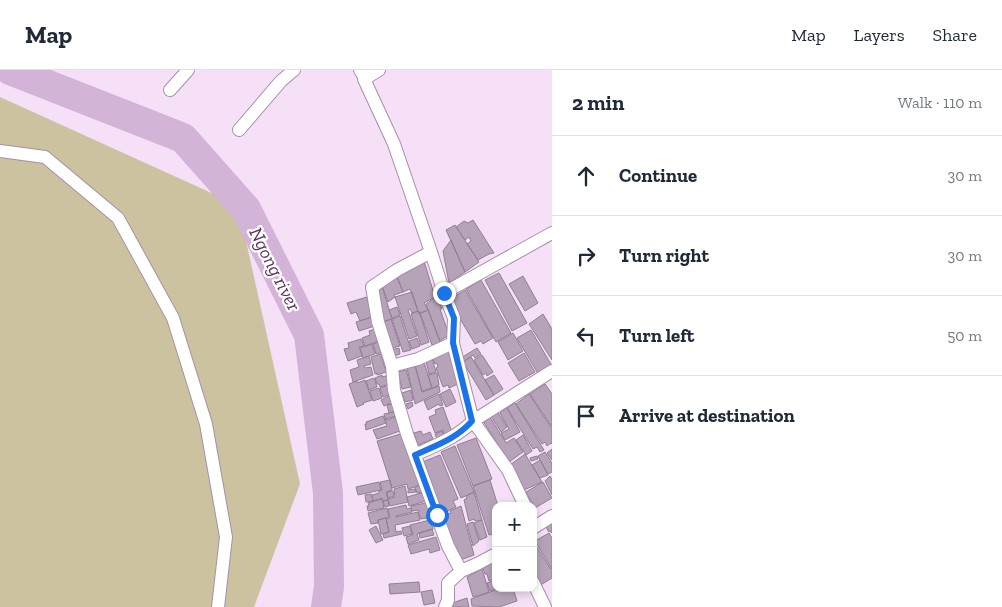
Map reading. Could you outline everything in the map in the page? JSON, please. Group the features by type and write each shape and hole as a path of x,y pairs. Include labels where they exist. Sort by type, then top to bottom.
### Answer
{"street":[{"path":"170,90 188,70"},
{"path":"239,130 294,70"},
{"path":"379,70 362,75 394,144 454,318 453,343 472,421 508,470 523,502"},
{"path":"0,151 45,157 118,218 173,318 206,424 226,537 218,607"},
{"path":"444,293 551,235"},
{"path":"431,252 397,270 372,287 378,322 392,366 394,390 407,434 448,546 460,572"},
{"path":"392,366 418,359 453,343"},
{"path":"415,455 456,436 472,421 552,370"},
{"path":"537,524 552,516"},
{"path":"445,607 448,600 448,583 460,572 492,556"},
{"path":"537,587 545,607"}],"shaded area":[{"path":"0,97 238,205 300,484 254,607 0,607"}],"building":[{"path":"473,220 494,253 478,260 467,244 471,241 469,237 465,240 456,227 464,221 468,223"},
{"path":"455,225 479,262 465,272 446,230"},
{"path":"451,240 465,272 449,283 443,251"},
{"path":"424,261 435,297 424,303 428,310 419,314 410,289 403,292 396,274 404,268 407,272"},
{"path":"499,273 527,323 512,331 485,280"},
{"path":"396,274 403,292 394,295 395,297 388,302 381,283"},
{"path":"523,276 538,303 525,311 509,284"},
{"path":"481,280 511,333 496,342 466,289"},
{"path":"381,283 392,319 383,322 373,288"},
{"path":"465,290 493,338 483,344 481,341 475,344 449,300"},
{"path":"412,292 418,311 412,313 410,309 408,310 417,336 409,339 395,297"},
{"path":"437,296 449,335 440,341 426,304"},
{"path":"367,297 372,317 360,321 356,312 351,314 347,303"},
{"path":"397,307 400,315 392,318 389,310"},
{"path":"428,310 440,342 432,345 420,313"},
{"path":"419,311 429,342 421,345 411,314"},
{"path":"543,314 552,329 552,360 529,324"},
{"path":"400,316 411,350 403,352 392,319"},
{"path":"372,317 375,326 359,331 356,322"},
{"path":"391,319 400,346 395,347 396,349 399,348 400,354 394,356 383,322"},
{"path":"375,329 379,341 365,346 362,338 370,335 369,331"},
{"path":"531,330 552,366 540,377 517,338"},
{"path":"513,333 523,351 508,360 498,342"},
{"path":"417,338 420,346 412,349 409,341"},
{"path":"361,339 364,346 359,347 362,356 348,361 344,349 349,348 348,343"},
{"path":"379,342 383,352 376,354 373,344"},
{"path":"372,344 375,354 363,358 360,348"},
{"path":"477,348 481,354 475,358 473,355 464,361 461,358"},
{"path":"447,349 460,383 449,388 448,385 443,387 436,368 438,367 437,363 435,364 432,356"},
{"path":"524,353 535,372 519,381 508,363"},
{"path":"381,354 386,372 377,375 377,373 375,374 371,357"},
{"path":"431,355 436,372 429,374 425,357"},
{"path":"482,355 493,372 487,376 486,373 483,375 474,360"},
{"path":"369,356 371,364 364,366 365,368 371,367 373,375 353,382 350,370 359,367 357,360"},
{"path":"471,357 494,395 486,400 463,362"},
{"path":"423,359 432,388 422,391 414,362"},
{"path":"415,365 422,392 439,386 440,392 415,404 407,368"},
{"path":"406,370 411,387 402,389 398,372"},
{"path":"437,373 439,385 432,388 428,375"},
{"path":"382,375 382,377 386,376 389,384 380,387 375,378"},
{"path":"494,375 503,389 494,395 485,380"},
{"path":"374,378 377,387 369,390 366,381"},
{"path":"365,380 372,400 357,407 349,384"},
{"path":"545,384 552,394 552,427 530,394"},
{"path":"389,385 392,394 383,397 380,388"},
{"path":"379,388 382,398 373,401 370,391"},
{"path":"450,389 456,402 446,407 440,394"},
{"path":"411,390 413,400 405,402 402,393"},
{"path":"439,394 443,405 440,406 439,404 428,410 424,401"},
{"path":"529,394 552,429 552,444 547,446 545,442 542,444 516,404"},
{"path":"391,395 393,402 384,406 381,400"},
{"path":"412,402 413,406 408,409 406,404"},
{"path":"515,403 544,450 540,452 537,447 533,449 507,408"},
{"path":"393,404 395,411 389,413 387,405"},
{"path":"443,407 452,432 444,435 443,430 435,433 429,417 436,414 435,410"},
{"path":"507,408 520,432 505,440 501,433 509,429 500,413"},
{"path":"497,411 507,427 501,432 491,416"},
{"path":"395,412 396,416 385,419 384,414"},
{"path":"383,416 386,423 366,430 366,422"},
{"path":"395,417 400,431 377,439 373,430 387,426 385,419"},
{"path":"490,417 506,443 514,438 523,452 509,462 483,421"},
{"path":"421,431 423,435 430,432 433,439 418,445 414,433"},
{"path":"442,431 444,436 437,439 435,434"},
{"path":"404,433 415,474 418,473 421,485 408,489 407,484 392,488 377,441"},
{"path":"523,435 532,451 526,455 516,440"},
{"path":"476,438 492,479 473,486 457,445"},
{"path":"455,446 474,492 461,498 441,452"},
{"path":"552,449 552,460 547,453"},
{"path":"545,452 552,463 552,472 548,474 538,456"},
{"path":"525,454 542,482 524,490 510,465"},
{"path":"440,455 458,499 453,501 456,507 441,514 420,463"},
{"path":"537,456 538,459 531,461 530,458"},
{"path":"540,460 548,475 540,478 532,465"},
{"path":"550,476 552,479 552,495 545,481"},
{"path":"390,480 392,490 386,492 388,500 383,501 382,498 373,501 372,495 382,490 380,482"},
{"path":"490,480 497,502 492,502 492,534 489,535 473,486"},
{"path":"379,482 381,490 358,495 356,487"},
{"path":"543,482 552,498 537,507 537,502 532,502 526,492"},
{"path":"421,485 423,492 417,493 415,487"},
{"path":"405,486 408,502 390,506 388,499 395,497 394,489"},
{"path":"415,489 416,492 408,493 408,490"},
{"path":"393,491 394,496 388,498 387,492"},
{"path":"425,492 426,501 409,506 407,497"},
{"path":"474,492 482,520 475,521 474,519 469,521 464,500 467,498 466,496"},
{"path":"371,494 373,501 366,502 365,495"},
{"path":"382,499 384,508 368,511 368,503"},
{"path":"388,500 389,506 385,507 383,501"},
{"path":"426,503 431,519 421,519 419,510 412,511 411,506"},
{"path":"406,505 407,509 411,508 412,512 396,517 418,512 420,520 395,525 396,532 401,531 402,534 384,538 383,534 389,532 386,519 390,518 388,509"},
{"path":"461,506 474,555 455,562 439,517 451,513 450,511"},
{"path":"387,508 389,517 378,520 378,523 371,524 368,513"},
{"path":"386,518 389,532 381,534 378,520"},
{"path":"430,520 433,529 417,534 419,540 408,544 406,537 413,535 410,525"},
{"path":"482,520 487,537 480,540 474,523"},
{"path":"552,520 552,533 548,531 545,524"},
{"path":"473,522 479,541 473,546 467,524"},
{"path":"376,526 383,540 376,543 369,530"},
{"path":"410,526 412,534 404,536 402,528"},
{"path":"432,529 434,535 420,538 419,533"},
{"path":"549,533 552,538 552,569 537,544 537,540"},
{"path":"436,537 440,550 430,553 429,549 411,554 408,545"},
{"path":"537,547 552,571 552,578 539,586 537,583"},
{"path":"492,563 492,580 489,581 483,568"},
{"path":"482,569 489,592 473,597 467,577"},
{"path":"492,581 492,590 490,591 487,583"},
{"path":"419,582 420,592 390,594 389,584"},
{"path":"432,590 435,603 424,605 421,592"},
{"path":"492,591 514,592 517,601 499,607 472,606 471,599"},
{"path":"467,598 469,607 449,607 449,604"}],"waterway":[{"name":"Ngong river","path":"10,70 183,138 246,209 309,335 328,493 329,587 326,607"}],"route":[{"path":"437,515 415,455 456,436 472,421 453,343 454,318 444,293"}]}
